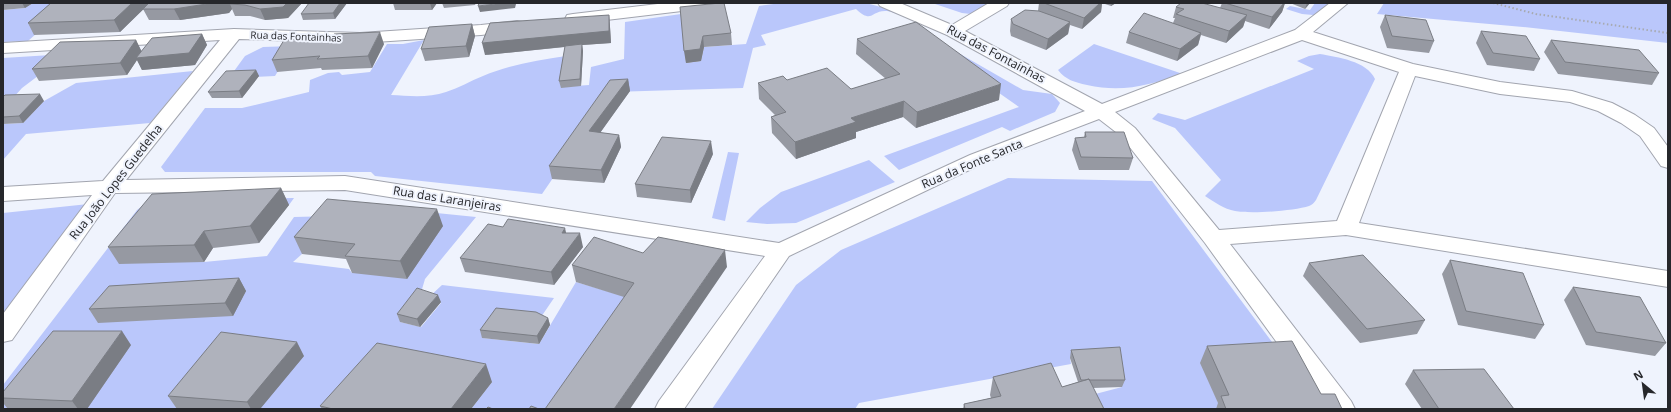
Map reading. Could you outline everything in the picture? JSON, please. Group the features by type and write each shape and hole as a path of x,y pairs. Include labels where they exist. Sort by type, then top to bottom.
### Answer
{"street":[{"path":"559,21 707,3"},
{"name":"Rua das Fontainhas","path":"886,3 953,31 1102,112 1128,132 1213,238 1341,409"},
{"path":"953,31 1001,3"},
{"name":"Rua da Fonte Santa","path":"669,409 781,252 977,159 1301,34 1340,3"},
{"name":"Rua das Fontainhas","path":"3,48 234,34 360,38 481,30 536,24"},
{"name":"Rua João Lopes Guedelha","path":"3,333 110,187 234,34"},
{"path":"1301,34 1409,69 1500,88 1572,97 1605,107 1628,119 1647,132 1668,162"},
{"path":"1346,228 1409,69"},
{"name":"Rua das Laranjeiras","path":"3,194 110,187 345,183 781,252"},
{"path":"1213,238 1346,228 1668,279"}],"path":[{"path":"1493,3 1517,11 1644,28 1668,33"}],"shaded area":[{"path":"33,3 112,3 64,9 28,41 3,42 3,10 25,8"},
{"path":"781,3 866,3 903,13 898,14 885,11 871,16 865,16 856,9 761,35 766,45 753,48 743,88 612,92 542,194 375,176 371,172 165,172 161,167 205,108 242,108 309,92 310,80 328,73 339,72 342,75 370,72 387,44 403,44 424,40 391,95 419,96 439,94 493,72 513,66 566,56 561,87 589,85 591,67 624,59 625,22 681,14 686,63 701,61 704,47 746,44 759,6"},
{"path":"932,3 985,3 986,7 971,14 962,13"},
{"path":"1315,3 1340,3 1324,16 1302,14 1286,9 1290,6 1310,10"},
{"path":"1384,3 1668,3 1668,43 1523,27 1377,14"},
{"path":"929,36 1023,90 1052,94 1060,103 1055,112 1010,131 1002,127 899,170 884,156 1019,107 922,39"},
{"path":"1094,44 1183,74 1136,87 1112,88 1074,82 1058,70"},
{"path":"324,45 291,50 275,76 229,78 245,56 263,47"},
{"path":"67,54 22,88 3,109 3,58"},
{"path":"1320,54 1343,58 1359,64 1371,73 1375,79 1316,200 1309,206 1302,208 1283,211 1242,212 1227,209 1205,196 1221,180 1175,128 1152,119 1158,113 1185,120 1314,69 1297,61 1309,56"},
{"path":"193,71 150,123 26,134 3,160 3,124 23,123 44,101 76,83"},
{"path":"728,152 739,153 725,221 712,218"},
{"path":"869,160 895,182 796,223 767,224 746,222 760,208 781,192"},
{"path":"1008,178 1152,181 1284,358 1201,363 1221,409 1091,409 1084,397 1122,387 1070,358 1071,364 859,403 855,409 712,409 796,285 841,250"},
{"path":"294,198 289,205 162,211 204,262 267,256 294,217 334,216 302,254 293,262 349,269 352,273 397,209 476,217 425,279 420,296 400,322 421,327 441,303 428,298 442,285 554,298 539,320 483,338 539,344 576,282 637,300 563,409 471,409 492,382 342,409 3,409 3,385 137,210 146,203 220,199"},
{"path":"98,203 3,325 3,213"}],"building":[{"path":"51,3 132,3 114,20 28,23"},
{"path":"149,3 213,3 174,9 143,9"},
{"path":"287,3 283,7 260,9 245,5 230,4"},
{"path":"309,3 340,3 333,13 301,14"},
{"path":"479,3 504,3 478,6"},
{"path":"724,3 731,33 703,36 700,49 684,51 680,7"},
{"path":"1044,3 1100,3 1084,18"},
{"path":"1181,3 1202,3 1247,15 1229,31 1176,14 1184,9 1176,7"},
{"path":"1225,3 1284,3 1272,17"},
{"path":"1025,10 1039,11 1070,22 1048,39 1013,24 1011,19"},
{"path":"1144,13 1201,33 1180,49 1129,32"},
{"path":"609,15 609,31 482,43 490,23"},
{"path":"1385,15 1426,20 1434,41 1392,36"},
{"path":"916,22 1001,84 917,112 904,101 851,118 856,122 795,142 771,117 786,112 758,83 783,76 787,80 827,68 851,89 900,74 857,39"},
{"path":"472,24 466,46 421,49 429,27"},
{"path":"1481,31 1526,36 1540,59 1493,53"},
{"path":"380,32 368,56 317,59 320,56 272,60 284,40 332,38 334,34"},
{"path":"202,34 189,53 136,58 152,38"},
{"path":"136,40 120,63 32,69 60,42"},
{"path":"1551,40 1639,50 1659,73 1565,62"},
{"path":"582,44 580,79 559,81 565,46"},
{"path":"256,70 239,91 208,92 226,71"},
{"path":"628,79 589,131 619,135 601,170 549,166 610,80"},
{"path":"40,94 19,116 3,117 3,97 5,95"},
{"path":"1085,132 1124,132 1133,158 1081,157 1075,138 1086,137"},
{"path":"662,137 711,141 690,190 635,184"},
{"path":"281,188 250,226 204,231 194,245 108,247 152,194"},
{"path":"327,199 437,209 400,261 345,256 355,244 294,237"},
{"path":"508,219 565,228 562,233 580,233 551,272 460,258 488,224 503,227"},
{"path":"594,237 643,253 658,237 725,250 614,409 545,409 634,283 572,265"},
{"path":"1363,255 1425,320 1367,329 1309,263"},
{"path":"1450,260 1523,273 1544,325 1466,311"},
{"path":"239,278 225,303 89,309 109,286"},
{"path":"1573,287 1640,297 1666,343 1596,332"},
{"path":"417,288 438,295 417,319 397,314"},
{"path":"496,308 536,312 548,318 537,336 480,330"},
{"path":"53,331 122,331 72,401 3,398 3,392"},
{"path":"221,332 297,342 247,402 168,396"},
{"path":"1292,341 1321,394 1335,394 1342,409 1226,409 1221,396 1229,395 1207,346"},
{"path":"377,343 486,364 451,409 333,409 320,406"},
{"path":"1120,347 1125,380 1081,380 1071,350"},
{"path":"1051,363 1062,387 1089,379 1104,409 965,409 964,404 1001,396 993,377"},
{"path":"1484,369 1514,409 1439,409 1413,370"},
{"path":"531,406 539,409 529,409"}]}
